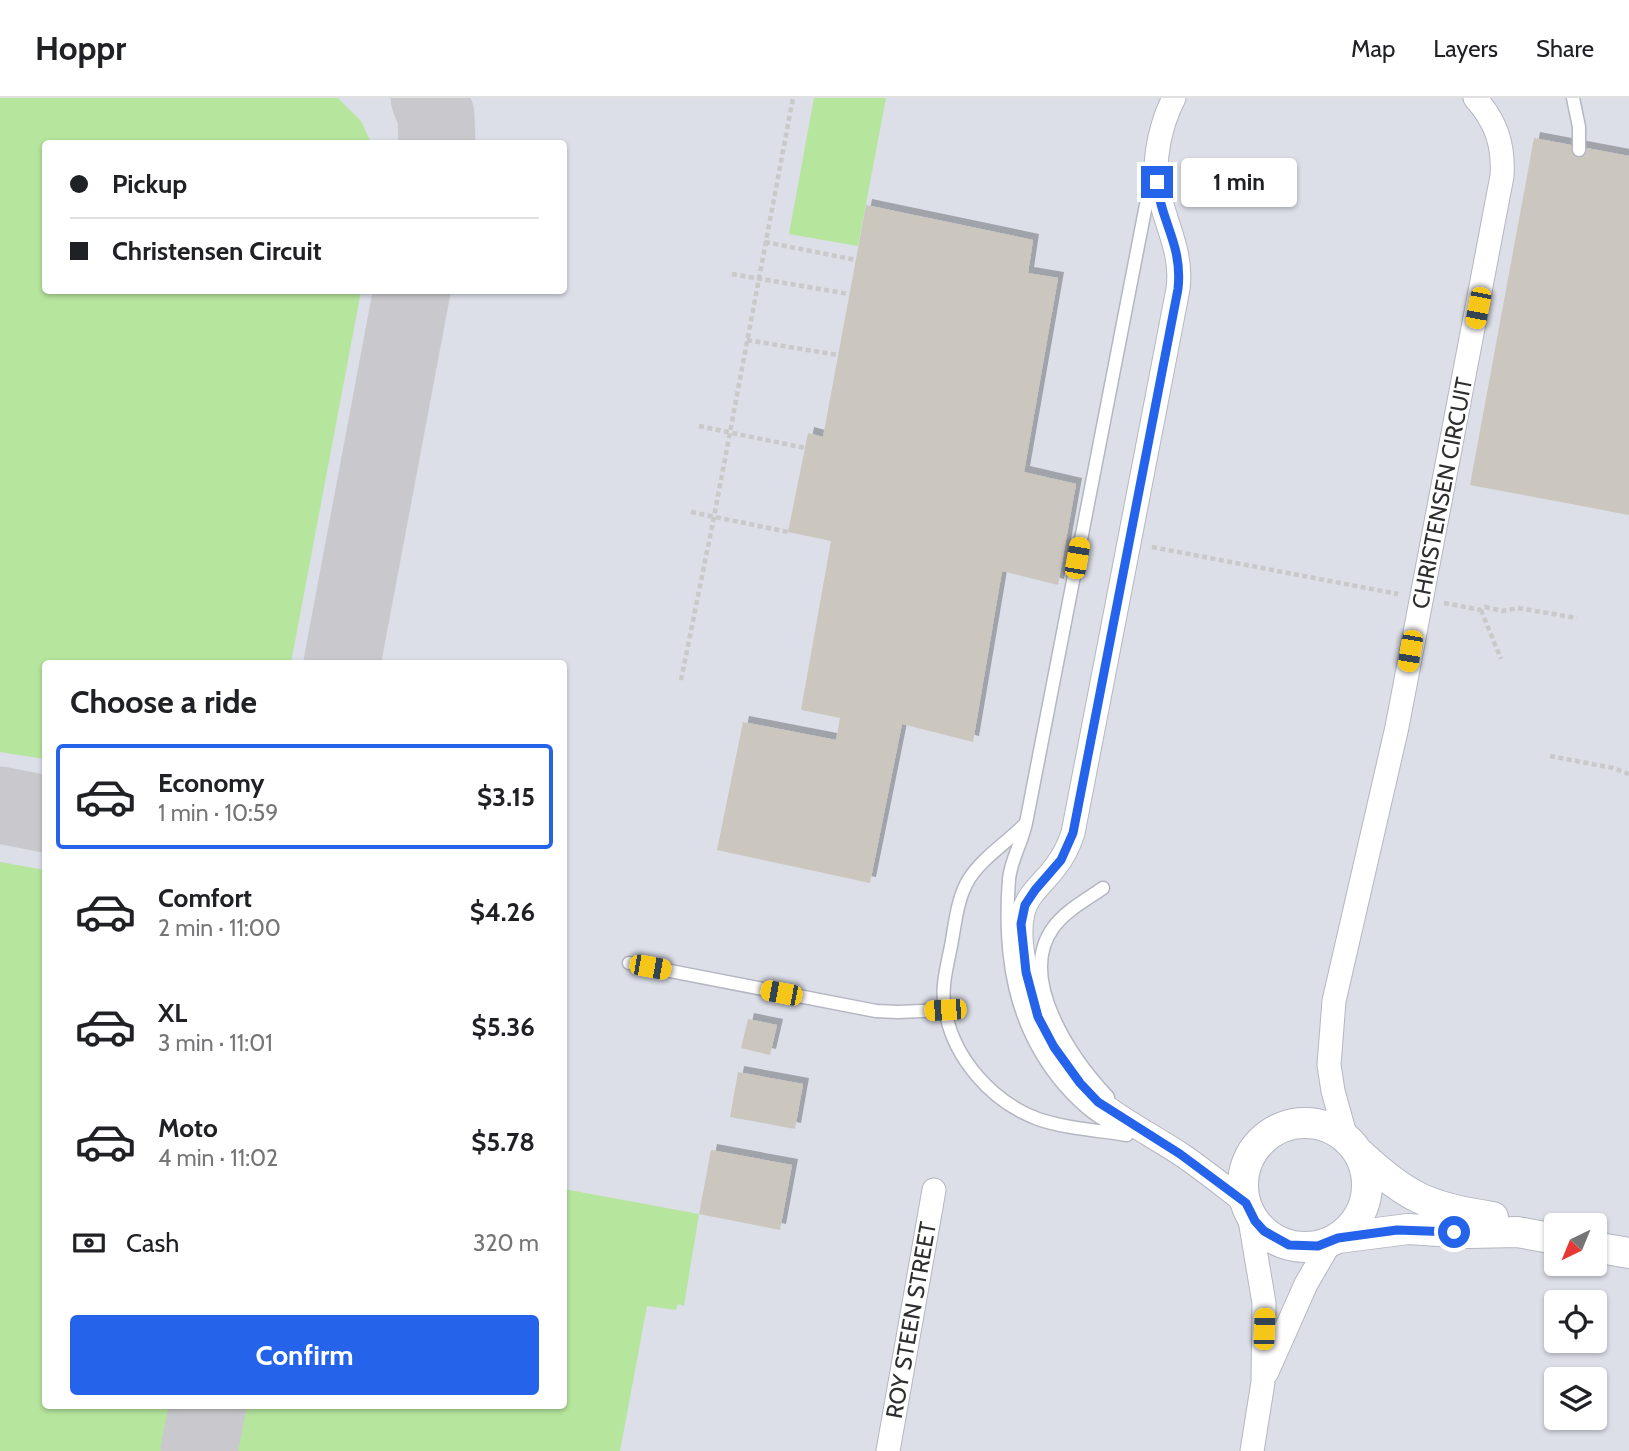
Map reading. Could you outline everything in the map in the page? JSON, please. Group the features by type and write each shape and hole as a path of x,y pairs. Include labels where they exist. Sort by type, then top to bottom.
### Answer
{"street":[{"path":"1174,98 1160,142 1157,187 1174,239 1180,275 1073,833 1061,860 1025,905 1021,924 1026,972 1035,1008 1061,1059 1098,1102 1199,1167 1247,1206 1264,1231 1289,1245 1311,1246 1334,1239 1408,1229 1469,1233 1517,1232 1544,1237"},
{"name":"CHRISTENSEN CIRCUIT","path":"1352,1146 1333,1091 1329,1065 1334,1002 1396,727 1502,176 1502,148 1497,132 1488,114 1475,98"},
{"path":"1252,1451 1263,1382 1264,1303 1243,1191 1246,1166 1257,1144 1277,1129 1300,1122 1325,1126 1394,1184 1420,1201 1451,1211 1498,1218 1517,1232"},
{"path":"1263,1382 1306,1284 1334,1239 1354,1224 1364,1205 1366,1173 1352,1146"},
{"name":"ROY STEEN STREET","path":"888,1451 934,1190"},
{"path":"1607,1249 1629,1253"}],"lane":[{"path":"1573,98 1579,127 1578,150"},
{"path":"1158,1141 1113,1125 1085,1106 1061,1081 1029,1033 1017,1001 1008,932 1010,872 1026,823 1145,203 1160,142"},
{"path":"1026,823 978,868 965,886 946,970 945,1010 951,1031 970,1067 989,1088 1014,1107 1067,1127 1158,1141"},
{"path":"1103,888 1066,914 1051,929 1045,941 1043,956 1044,994 1058,1027 1084,1068 1114,1102 1158,1141"},
{"path":"629,963 876,1011 945,1010"}],"path":[{"path":"681,680 793,98"},
{"path":"765,242 856,260"},
{"path":"732,274 849,294"},
{"path":"747,340 838,355"},
{"path":"699,426 805,448"},
{"path":"691,512 788,532"},
{"path":"1130,543 1481,610 1485,607 1502,611 1518,608 1577,618"},
{"path":"1481,610 1501,659"},
{"path":"1550,756 1613,768 1629,774"}],"shaded area":[{"path":"0,98 1629,98 1629,1451 0,1451"}],"green space":[{"path":"0,98 338,98 361,121 370,140 42,140 42,294 360,294 292,660 42,660 42,759 0,752"},
{"path":"814,98 886,98 858,246 789,234"},
{"path":"0,862 42,869 42,1409 184,1409 176,1451 0,1451"},
{"path":"567,1190 699,1214 684,1306 678,1304 676,1310 647,1306 620,1451 222,1451 229,1409 567,1409"}],"building":[{"path":"1534,138 1629,156 1629,515 1470,485"},
{"path":"866,205 1033,240 1028,273 1058,278 1024,472 1076,484 1058,585 1002,571 973,742 902,724 870,883 717,850 743,722 836,740 840,718 801,710 831,541 788,532 808,433 823,437"},
{"path":"748,1019 777,1025 770,1055 741,1048"},
{"path":"738,1072 803,1084 795,1129 730,1117"},
{"path":"711,1150 792,1165 780,1230 699,1214"}],"taxiway":[{"path":"429,98 436,115 437,140"},
{"path":"343,660 411,294"},
{"path":"0,805 42,813"},
{"path":"199,1451 207,1409"}],"route":[{"path":"1157,182 1176,247 1180,275 1178,289 1073,833 1061,860 1031,894 1023,911 1022,943 1031,997 1038,1017 1061,1059 1098,1102 1180,1154 1246,1203 1255,1221 1276,1239 1303,1247 1318,1246 1338,1238 1397,1230 1429,1229 1454,1232"}]}
